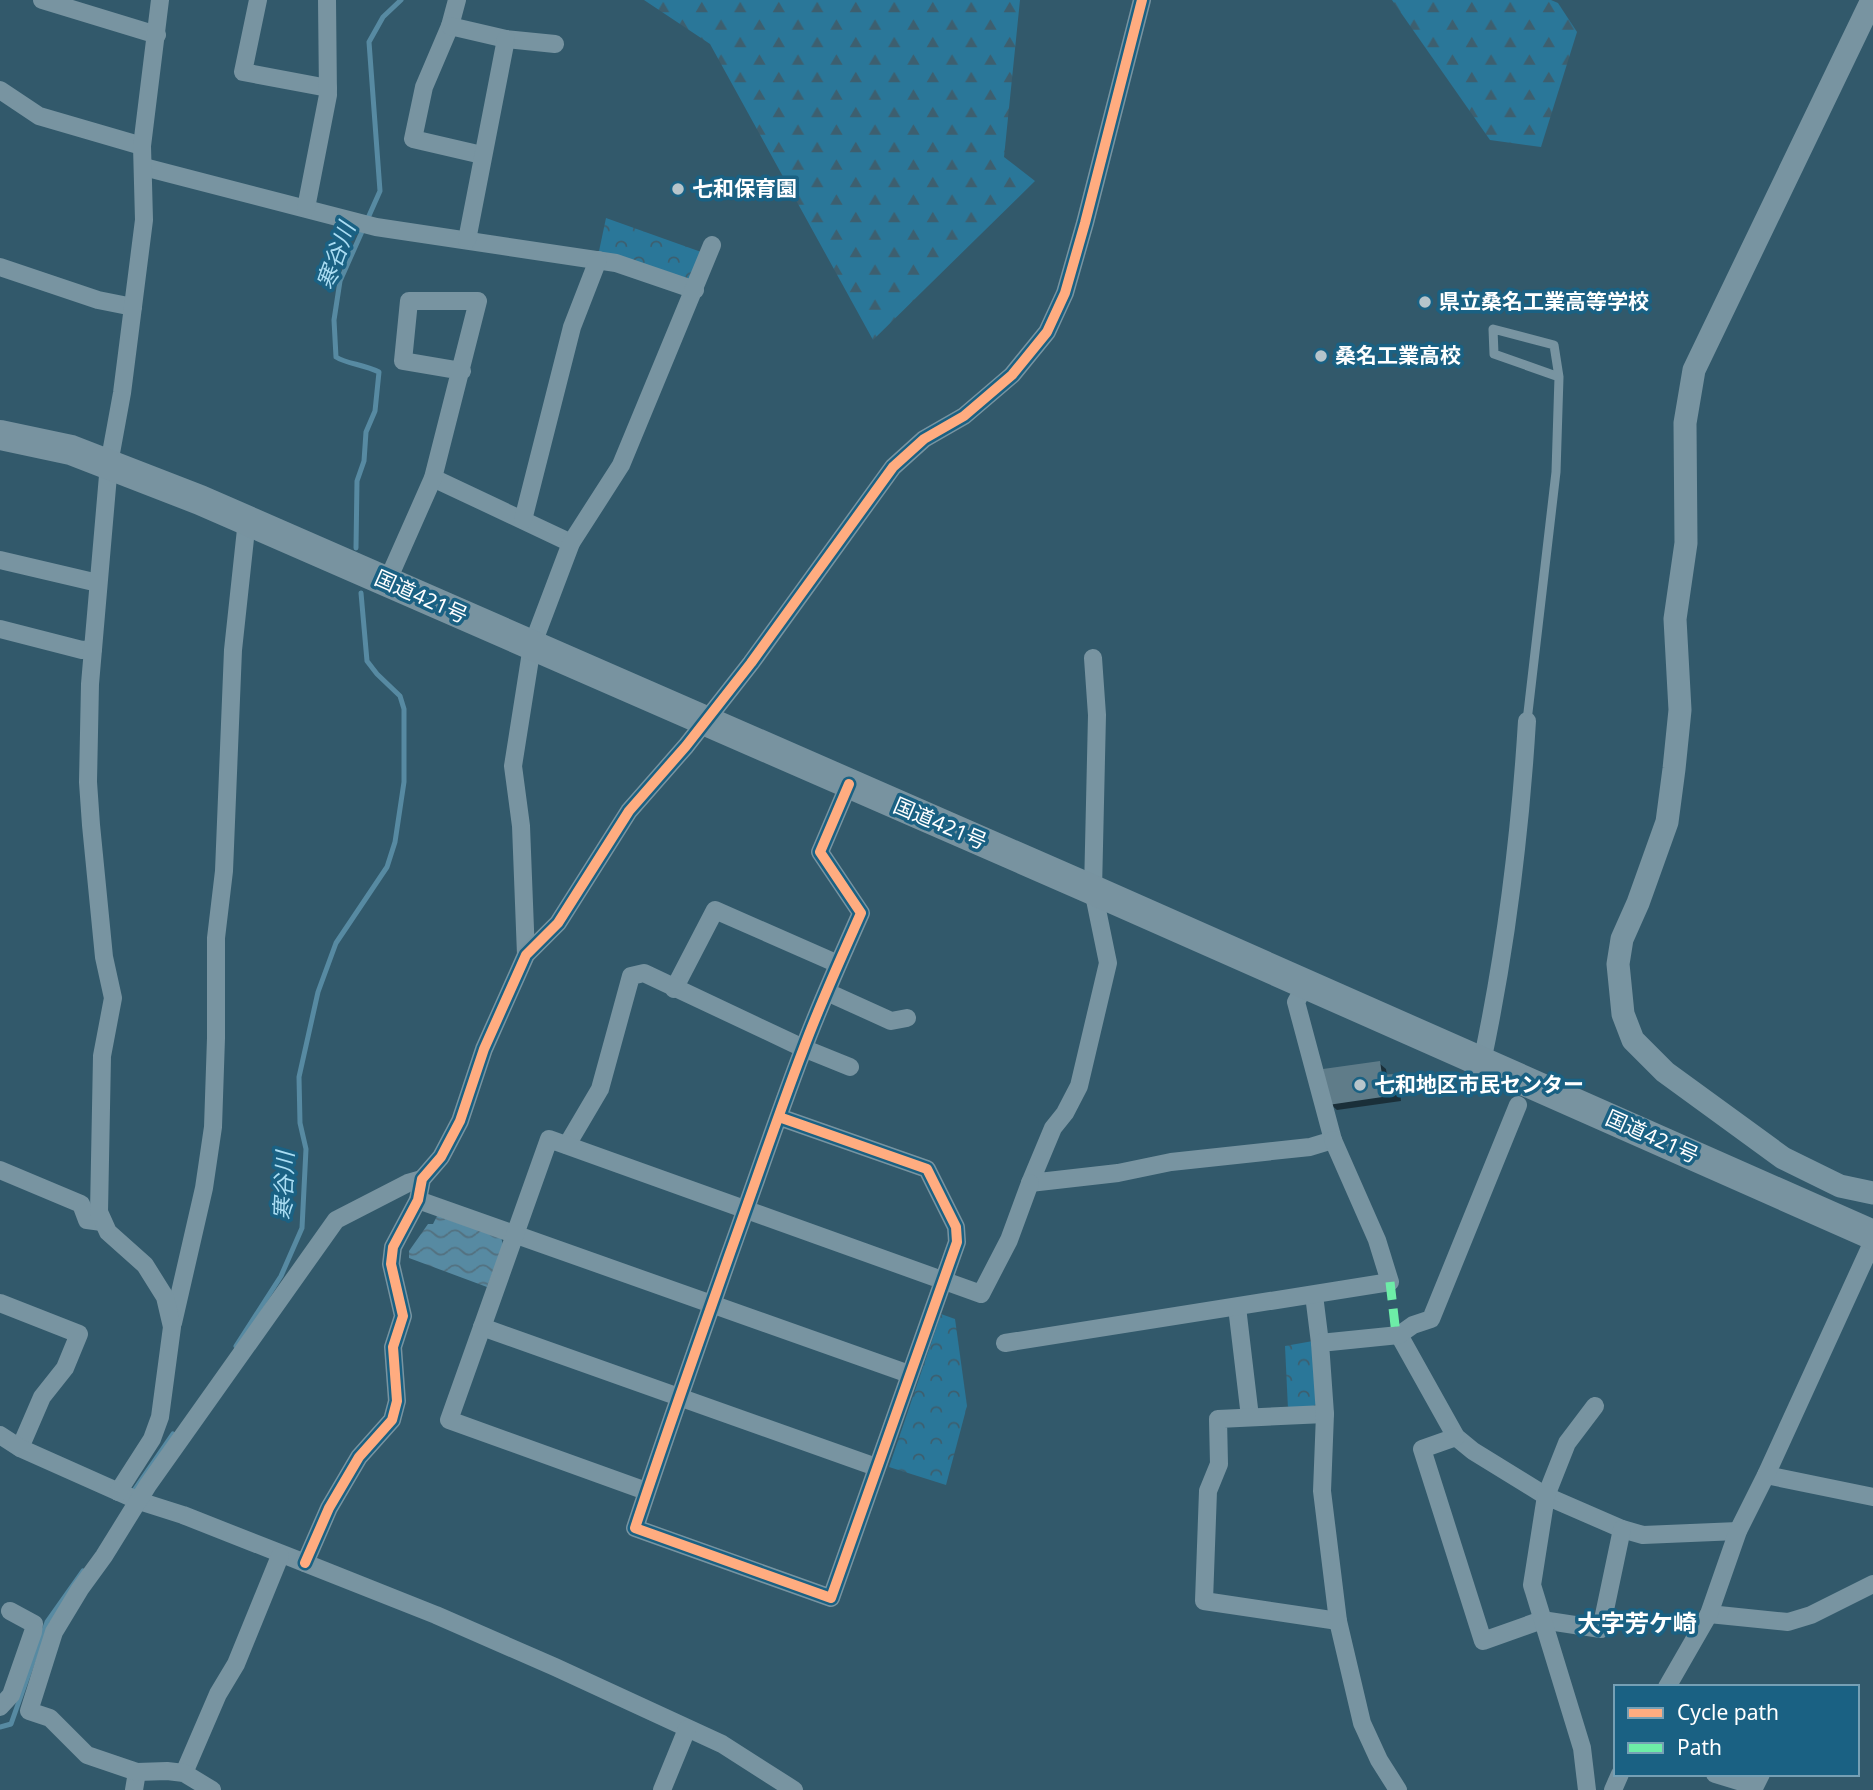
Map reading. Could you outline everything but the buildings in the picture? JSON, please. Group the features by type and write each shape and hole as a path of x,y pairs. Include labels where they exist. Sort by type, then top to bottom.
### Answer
{"highway":[{"name":"国道421号","path":"0,435 59,447 109,464 247,520 1873,1235"}],"street":[{"path":"42,0 157,35"},
{"path":"160,0 142,146 144,220 109,464 98,583 88,782 103,957 113,998 101,1072 99,1212 108,1232 133,1252 153,1274 165,1297 172,1326"},
{"path":"258,0 243,72 328,88"},
{"path":"306,208 328,94 327,0"},
{"path":"457,0 450,26 424,87 413,139 482,155"},
{"path":"305,1563 329,1508 359,1457 392,1420 397,1401 393,1347 403,1316 391,1264 393,1247 418,1200 422,1179 442,1157 460,1121 484,1049 526,955 558,923 629,811 751,663 893,467 924,439 964,415 1012,375 1047,332 1065,293 1142,0"},
{"path":"1872,0 1694,370 1685,424 1685,543 1675,619 1680,710 1674,769 1667,822 1622,939 1618,964 1623,1014 1633,1040 1665,1072 1783,1158 1840,1186 1873,1192"},
{"path":"450,26 506,39 555,44"},
{"path":"467,240 506,39"},
{"path":"0,90 39,116 142,146"},
{"path":"144,167 376,227 616,263 695,290"},
{"path":"526,955 521,826 513,766 532,646 571,543 621,465 712,245"},
{"path":"523,520 572,327 598,260"},
{"path":"0,267 97,300 133,307"},
{"path":"387,582 433,478 462,371 478,301 409,301 402,361 462,371"},
{"path":"433,478 571,543"},
{"path":"212,1790 184,1773 167,1771 135,1781 87,1755 50,1718 29,1711 54,1632 127,1495 157,1429 172,1326 204,1188 213,1127 216,938 224,871 233,650 247,520"},
{"path":"0,560 98,583"},
{"path":"0,629 82,650 93,649"},
{"path":"646,1490 449,1420 549,1139 981,1294 1009,1240 1048,1137 1079,1086 1108,963 1093,890 1097,715 1093,657"},
{"path":"1482,1062 1495,1001 1520,819 1527,722"},
{"path":"779,1117 927,1169 956,1227 957,1242 831,1598 635,1528 646,1490 803,1048 861,913 820,852 849,784"},
{"path":"674,989 715,910 838,964"},
{"path":"567,1145 600,1089 631,976 644,973 803,1048 850,1067"},
{"path":"1006,1343 1390,1282 1377,1240 1333,1140 1296,1002 1306,984"},
{"path":"827,992 891,1021 907,1018"},
{"path":"1320,1343 1399,1335 1413,1325 1431,1319 1518,1105"},
{"path":"1030,1183 1310,1147 1333,1140"},
{"path":"0,1170 81,1204 87,1220 102,1222"},
{"path":"127,1495 336,1220 408,1182 422,1179"},
{"path":"418,1200 909,1374"},
{"path":"1668,1685 1709,1614 1738,1531 1873,1241"},
{"path":"1314,1295 1325,1414 1322,1491 1338,1621 1362,1723 1379,1760 1398,1790"},
{"path":"0,1303 79,1334 65,1368 42,1397 20,1448"},
{"path":"1237,1307 1250,1418"},
{"path":"482,1327 876,1467"},
{"path":"1399,1335 1456,1437 1473,1451 1546,1496 1622,1529 1643,1535 1738,1531"},
{"path":"1587,1790 1582,1748 1532,1585 1546,1496 1567,1443 1595,1406"},
{"path":"1325,1414 1218,1419 1219,1464 1208,1491 1204,1601 1338,1621"},
{"path":"0,1435 20,1448 127,1495 436,1615 555,1667 722,1744 794,1790"},
{"path":"1456,1437 1422,1449 1483,1641 1542,1620 1601,1629 1622,1529"},
{"path":"1766,1475 1872,1495"},
{"path":"184,1773 218,1694 236,1664 281,1556"},
{"path":"1709,1614 1788,1622 1811,1615 1873,1584"},
{"path":"0,1707 11,1695 34,1624 10,1611"},
{"path":"662,1790 687,1729"},
{"path":"1722,1776 1755,1786 1760,1776"}],"lane":[{"path":"1527,722 1556,472 1559,377 1554,345 1493,330 1494,354 1559,377"}],"green space":[{"path":"644,0 1020,0 1004,157 1035,181 873,340 710,44"},
{"path":"1392,0 1551,0 1558,3 1577,32 1541,147 1490,140"},
{"path":"606,218 704,253 693,285 598,256"},
{"path":"941,1314 955,1319 967,1406 946,1485 889,1467"},
{"path":"1313,1341 1318,1403 1310,1408 1288,1409 1285,1346"}],"water":[{"path":"437,1216 501,1237 503,1245 487,1287 409,1258 409,1251"}],"waterway":[{"name":"寒谷川","path":"356,548 357,481 364,461 366,432 375,411 379,372 336,357 334,320 340,281 380,191 369,42 383,17 401,0"},
{"name":"寒谷川","path":"236,1346 281,1276 302,1228 306,1149 300,1123 299,1077 318,992 336,943 387,867 395,842 404,782 404,709 400,696 367,661 361,593"},
{"name":"寒谷川","path":"131,1495 173,1434"},
{"name":"寒谷川","path":"0,1727 11,1724 47,1622 83,1571"}],"marked path":[{"path":"1390,1282 1396,1334"}],"cycle path":[{"path":"305,1563 329,1508 359,1457 392,1420 397,1401 393,1347 403,1316 391,1264 393,1247 418,1200 422,1179 441,1157 460,1121 484,1049 526,955 558,923 629,811 686,746 751,663 893,467 924,439 964,416 1012,375 1047,332 1065,293 1142,0"},
{"path":"779,1117 927,1169 956,1227 957,1242 831,1598 635,1528 793,1076 861,913 820,852 849,784"}],"place":[{"name":"七和保育園","path":"678,189"},
{"name":"県立桑名工業高等学校","path":"1425,302"},
{"name":"桑名工業高校","path":"1321,356"},
{"name":"七和地区市民センター","path":"1360,1085"}],"district":[{"name":"大字芳ケ崎","path":"1637,1624"}]}
